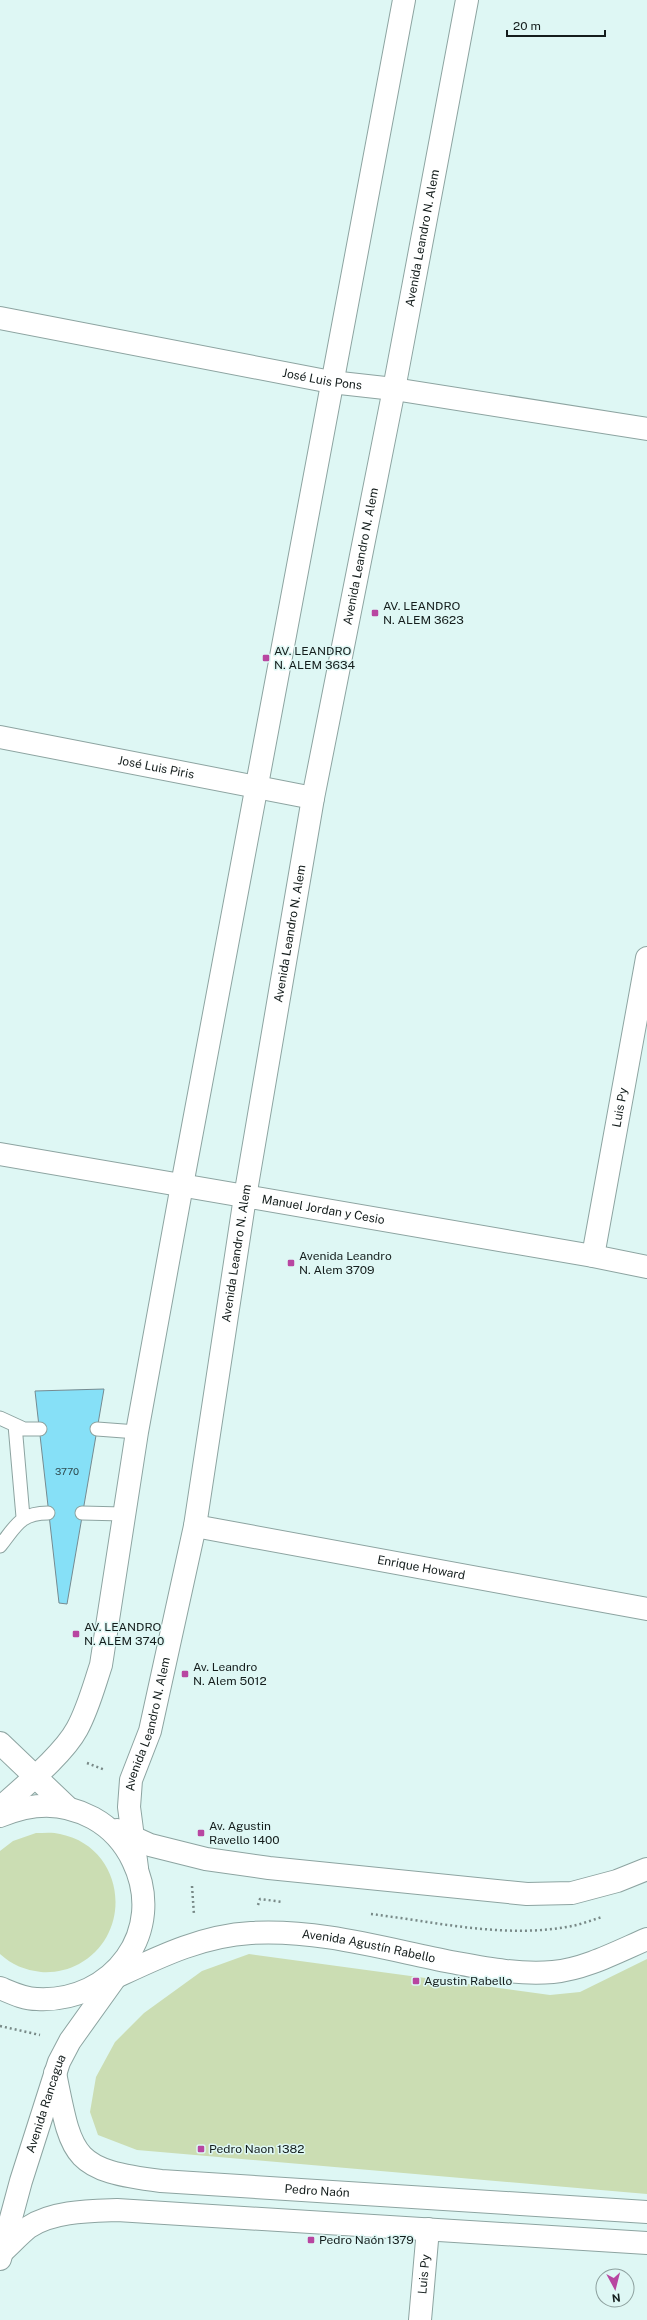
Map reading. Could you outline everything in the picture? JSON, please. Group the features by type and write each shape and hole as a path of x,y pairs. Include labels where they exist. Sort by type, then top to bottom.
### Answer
{"main road":[{"path":"0,1808 33,1777 77,1730 89,1701 101,1665 137,1432 331,382 404,0"},
{"name":"Avenida Leandro N. Alem","path":"137,1868 129,1807 131,1780 150,1731 195,1526 245,1197 313,798 394,390 467,0"},
{"name":"José Luis Pons","path":"0,318 331,382 394,390 647,429"},
{"name":"José Luis Piris","path":"0,737 313,798"},
{"name":"Luis Py","path":"594,1256 647,958"},
{"name":"Manuel Jordan y Cesio","path":"0,1154 594,1256 647,1267"},
{"name":"Enrique Howard","path":"195,1526 647,1609"},
{"path":"0,1743 33,1777 66,1806 132,1837 170,1851 269,1868 527,1894 572,1894 617,1882 647,1869"},
{"path":"0,1816 20,1808 43,1804 66,1806"},
{"path":"0,1988 17,1995 36,1999 56,1999 75,1996 94,1988 120,1970 134,1946 142,1927 143,1894 137,1868 128,1850 117,1835 102,1823"},
{"name":"Avenida Agustín Rabello","path":"120,1970 195,1943 250,1932 290,1933 323,1937 490,1970 521,1972 554,1972 582,1965 647,1940"},
{"name":"Avenida Rancagua","path":"1,2256 21,2181 55,2073 70,2041 120,1970"},
{"name":"Pedro Naón","path":"55,2073 66,2126 75,2148 93,2165 119,2175 162,2181 647,2212"},
{"path":"1,2256 30,2227 50,2218 99,2210 141,2210 647,2244"},
{"name":"Luis Py","path":"420,2320 428,2229"}],"lane":[{"path":"0,1418 24,1429 40,1429"},
{"path":"15,1425 24,1517"},
{"path":"97,1429 137,1432"},
{"path":"0,1546 24,1517 36,1513 48,1513"},
{"path":"82,1513 124,1514"}],"path":[{"path":"191,1855 195,1943"},
{"path":"250,1932 260,1899 291,1903"},
{"path":"368,1914 483,1929 534,1930 573,1926 607,1915"},
{"path":"0,2026 70,2041"}],"green space":[{"path":"36,1833 57,1833 82,1842 98,1855 109,1873 115,1892 115,1913 109,1932 97,1950 79,1964 61,1971 41,1972 30,1970 14,1964 0,1954 0,1851 13,1841"},
{"path":"249,1954 550,1995 580,1992 647,1959 647,2194 137,2150 98,2135 90,2112 96,2077 115,2042 144,2013 202,1971"}],"building":[{"path":"104,1389 67,1604 59,1603 35,1391"}],"place":[{"name":"AV. LEANDRO N. ALEM 3623","path":"375,613"},
{"name":"AV. LEANDRO N. ALEM 3634","path":"266,658"},
{"name":"Avenida Leandro N. Alem 3709","path":"291,1263"},
{"name":"AV. LEANDRO N. ALEM 3740","path":"76,1634"},
{"name":"Av. Leandro N. Alem 5012","path":"185,1674"},
{"name":"Av. Agustin Ravello 1400","path":"201,1833"},
{"name":"Agustin Rabello","path":"416,1981"},
{"name":"Pedro Naon 1382","path":"201,2149"},
{"name":"Pedro Naón 1379","path":"311,2240"}]}
